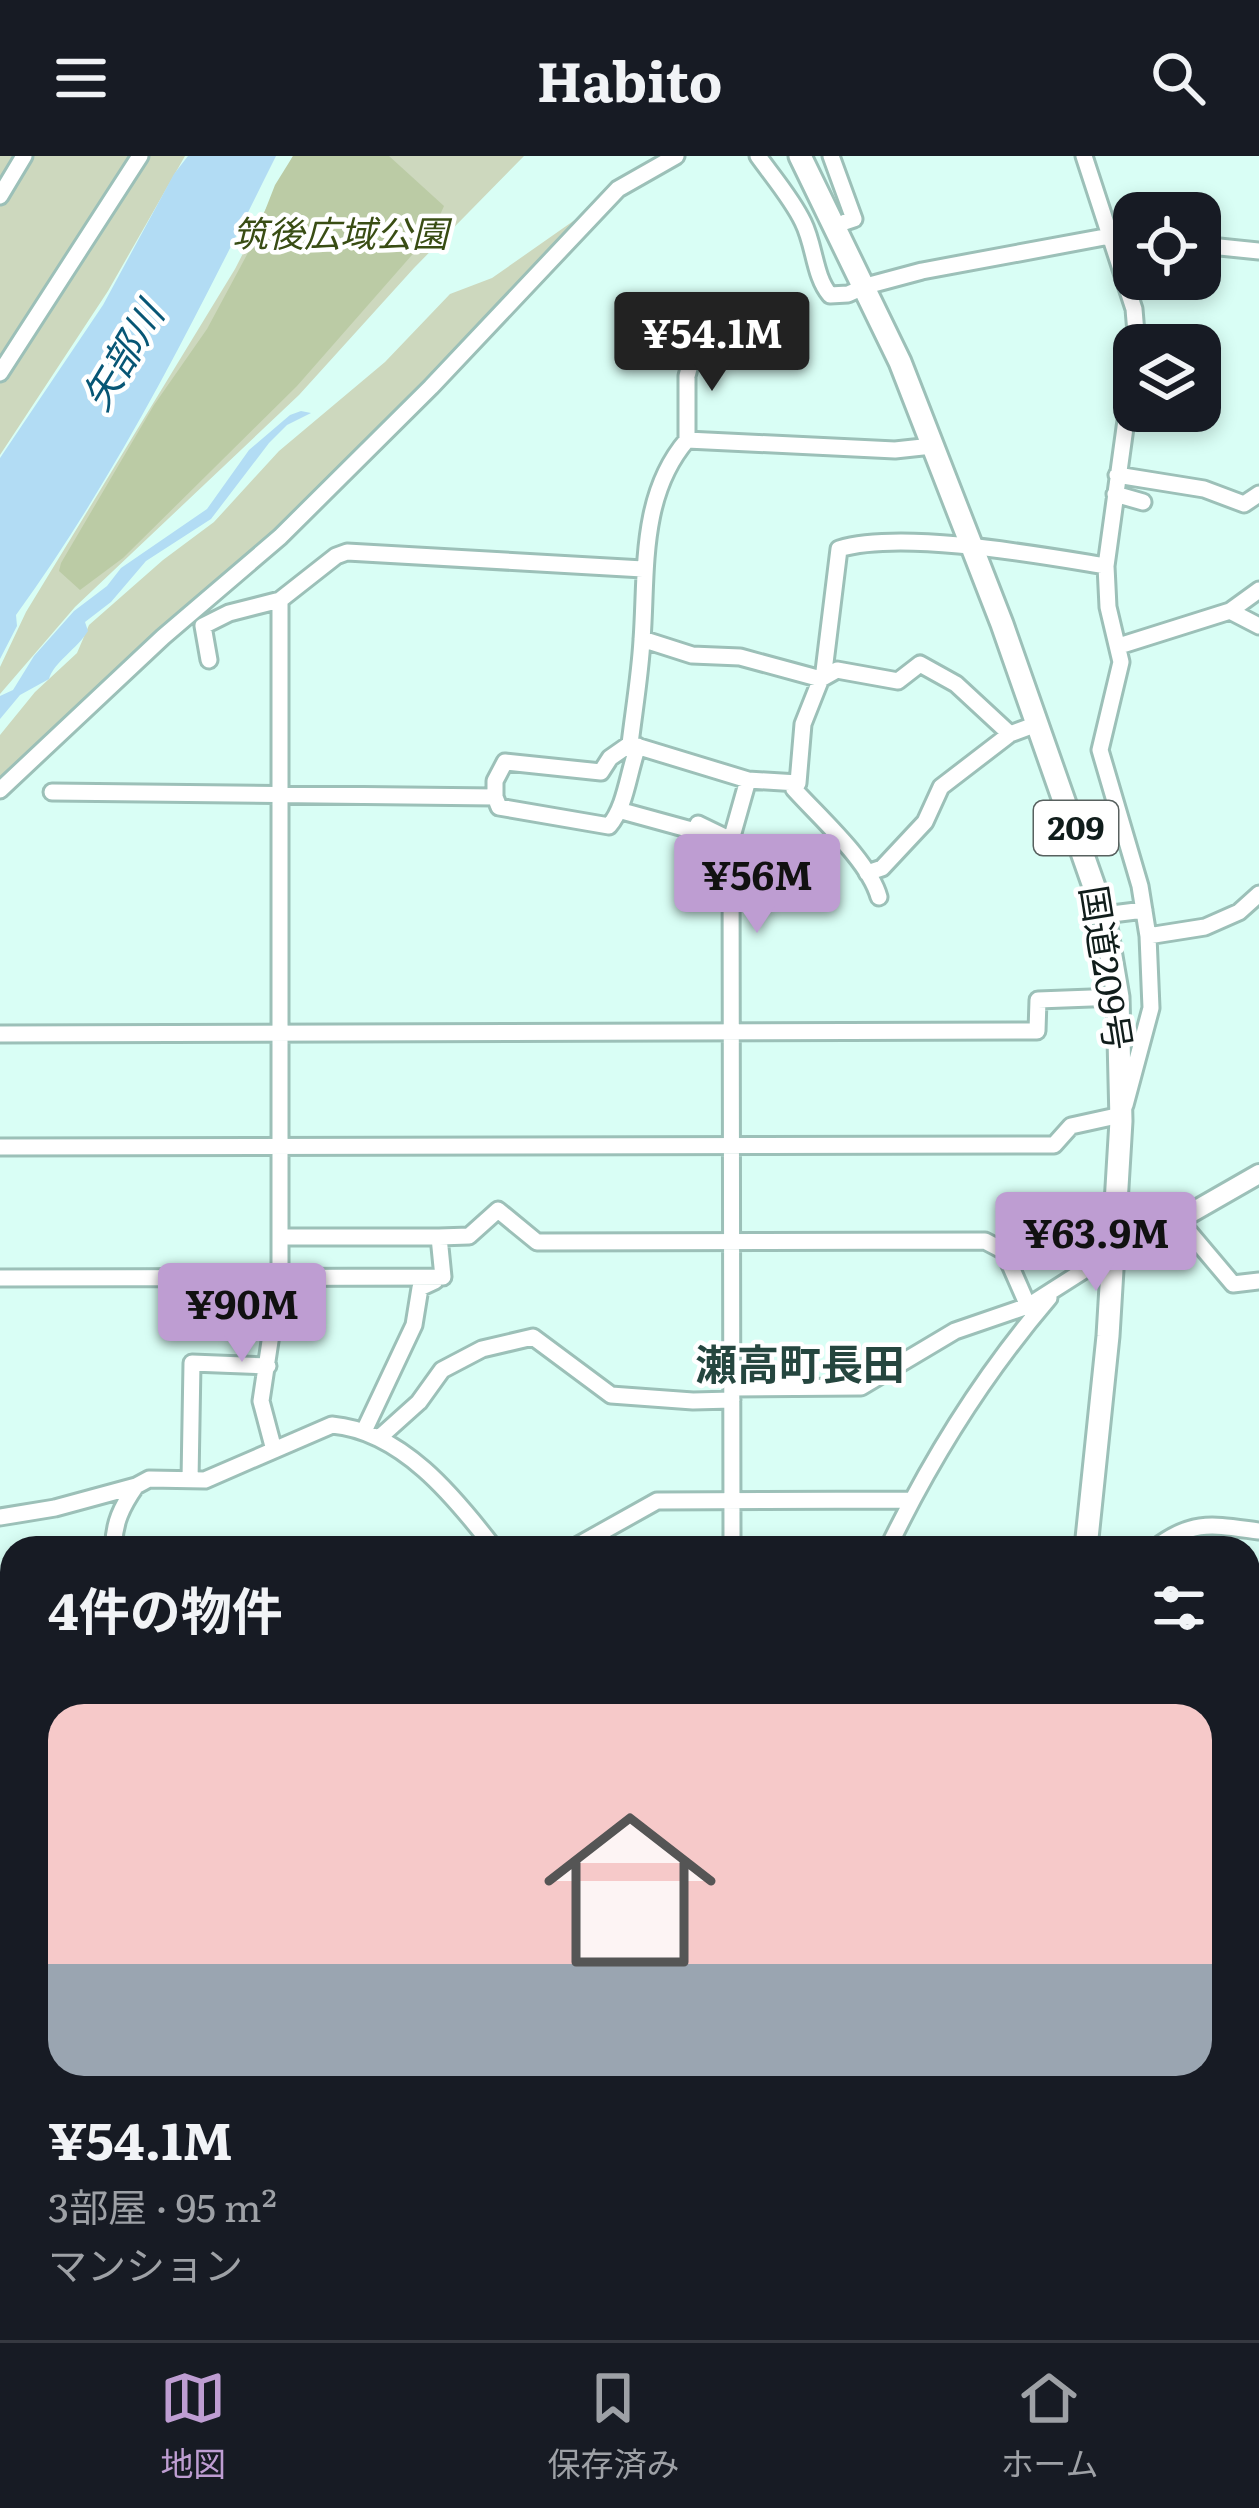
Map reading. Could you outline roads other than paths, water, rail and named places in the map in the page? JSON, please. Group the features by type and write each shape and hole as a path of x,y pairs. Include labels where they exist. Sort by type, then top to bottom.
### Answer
{"highway":[{"name":"国道209号","path":"800,156 866,286 932,446 1104,915 1118,997 1121,1118 1114,1257 1087,1536"}],"main road":[{"path":"1114,1257 1259,1174"}],"street":[{"path":"0,196 24,156"},
{"path":"0,374 140,156"},
{"path":"0,790 163,637 280,537 431,387 618,189 676,156"},
{"path":"758,156 802,219 818,259 820,282 830,295 848,295 922,271 1113,236"},
{"path":"831,156 854,219 845,222"},
{"path":"1084,156 1135,324"},
{"path":"1221,247 1259,251"},
{"path":"696,342 687,376 686,440 658,490 643,569 634,745 622,811 609,826 499,808 495,796 495,781 505,762 601,772 610,758 634,745 748,780 798,782"},
{"path":"0,1147 1054,1145 1071,1126 1121,1118 1151,1009 1144,910 1100,750 1121,662 1108,608 1106,566 1124,432"},
{"path":"686,440 895,450 932,446"},
{"path":"1117,476 1204,489 1244,504 1259,494"},
{"path":"1115,494 1143,502"},
{"path":"879,897 867,873 794,788 803,724 821,679 838,550 862,542 970,547 1106,566"},
{"path":"208,660 202,626 229,613 280,600 347,552 643,569"},
{"path":"1119,646 1230,611 1259,590"},
{"path":"274,1450 261,1401 280,1275 280,600"},
{"path":"1230,611 1259,626"},
{"path":"642,639 692,656 740,657 821,679 837,670 898,681 920,664 956,684 1010,734"},
{"path":"867,873 882,868 925,822 941,787 1010,734 1037,724"},
{"path":"732,1536 731,840 748,780"},
{"path":"52,792 495,796"},
{"path":"622,811 695,832 698,824 731,840"},
{"path":"1148,936 1204,927 1239,912 1259,894"},
{"path":"1104,915 1144,910"},
{"path":"0,1034 1037,1031 1038,1000 1118,997"},
{"path":"280,1237 469,1236 498,1210 536,1242 985,1241 1004,1251 1028,1306"},
{"path":"1179,1220 1233,1284 1259,1281"},
{"path":"439,1237 443,1277"},
{"path":"372,1434 419,1402 442,1370 482,1349 533,1336 611,1395 693,1402 732,1394 861,1387 955,1331 1028,1306 1114,1257"},
{"path":"0,1277 443,1277"},
{"path":"372,1434 414,1325 420,1288 443,1277"},
{"path":"894,1536 1002,1353 1054,1292"},
{"path":"190,1480 191,1364 268,1366"},
{"path":"0,1517 56,1508 149,1479 205,1480 332,1425 372,1434 447,1491 484,1536"},
{"path":"113,1536 123,1505 136,1486"},
{"path":"595,1536 657,1502 911,1500"},
{"path":"1173,1536 1185,1528 1210,1525 1259,1532"}],"water":[{"name":"矢部川","path":"188,156 276,156 155,391 89,505 16,615 17,626 0,659 0,458 103,305"},
{"path":"301,411 311,413 287,425 269,443 211,519 146,561 111,602 85,622 88,631 49,679 20,695 0,719 0,696 13,690 34,656 74,611 107,586 121,568 207,509 249,450"}],"district":[{"name":"瀬高町長田","path":"800,1365"}],"park label":[{"name":"筑後広域公園","path":"340,234"}]}
